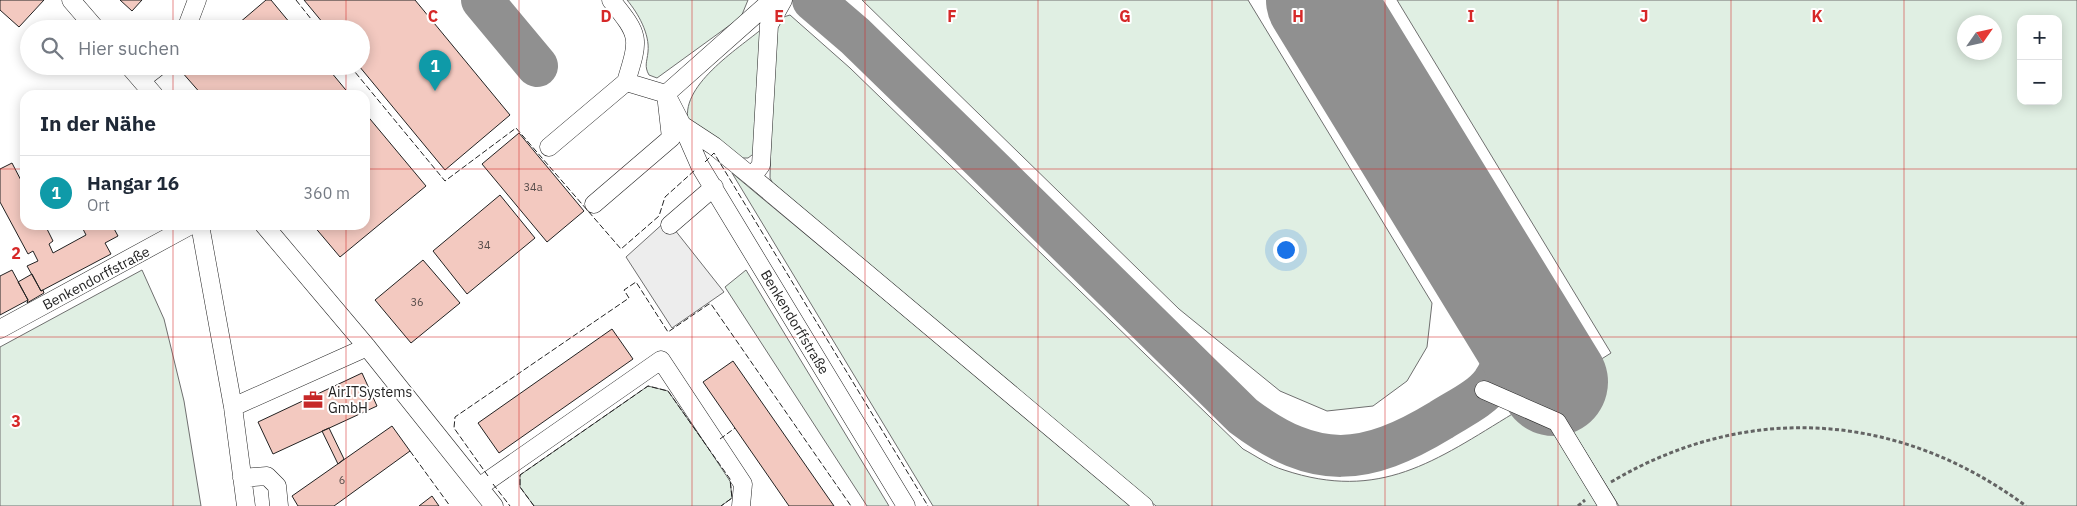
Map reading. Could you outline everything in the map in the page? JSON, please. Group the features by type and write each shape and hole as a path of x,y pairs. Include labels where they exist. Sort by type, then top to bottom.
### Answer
{"street":[{"path":"71,0 88,20"},
{"path":"189,20 197,0"},
{"path":"549,147 626,82 634,56 636,37 628,22 611,0"},
{"path":"666,94 772,0"},
{"path":"752,177 761,165 769,25 783,0"},
{"path":"137,75 150,90"},
{"path":"142,80 148,75"},
{"path":"626,82 666,94"},
{"path":"594,204 671,138 666,94"},
{"name":"Benkendorffstraße","path":"666,94 700,166 906,506"},
{"path":"682,125 714,146 752,177 1144,506"},
{"path":"670,225 714,187"},
{"name":"Benkendorffstraße","path":"0,329 182,230"},
{"path":"201,230 233,407 246,506"},
{"path":"268,230 367,347 494,506"},
{"path":"233,407 367,347"},
{"path":"479,487 661,360 743,484 742,506"},
{"path":"1484,390 1557,422 1608,506"},
{"path":"242,478 267,476 277,486 279,506"}],"path":[{"path":"1578,506 1598,490 1655,458 1717,438 1749,431 1814,427 1880,436 1943,456 1993,482 2026,506"}],"green space":[{"path":"627,0 748,0 741,17 657,78 649,75 647,72 647,38 639,17"},
{"path":"862,0 1248,0 1432,303 1427,347 1407,381 1373,406 1327,411 1280,391 1179,309"},
{"path":"1397,0 2077,0 2077,506 1619,506 1564,417 1527,406 1611,353"},
{"path":"790,15 850,68 1243,449 1279,468 1318,479 1349,481 1378,479 1405,472 1432,461 1514,413 1553,426 1602,506 1156,506 776,190 770,178 773,29 780,18"},
{"path":"763,28 756,152 748,158 736,158 689,124 688,110 692,96 712,70"},
{"path":"732,173 757,194 1133,506 933,506"},
{"path":"142,270 164,319 184,401 201,506 0,506 0,347"},
{"path":"746,270 889,506 867,506 725,287"},
{"path":"648,386 668,391 730,479 732,498 721,506 534,506 520,487 520,475"}],"shaded area":[{"path":"667,220 724,292 672,328 626,257"}],"building":[{"path":"0,0 44,0 25,20 20,20 19,27 0,10"},
{"path":"120,0 142,0 132,11"},
{"path":"266,0 271,0 288,20 243,20"},
{"path":"304,0 415,0 510,115 445,170 366,75 370,75 370,20 321,20"},
{"path":"184,75 333,75 346,90 198,90"},
{"path":"370,119 426,186 340,257 317,230 370,230"},
{"path":"519,133 584,211 547,242 482,164"},
{"path":"12,163 20,178 20,230 48,230 53,241 49,244 53,253 86,235 84,230 115,230 118,236 105,243 111,254 41,291 27,266 38,261 33,251 28,254 0,202 0,169"},
{"path":"500,195 535,238 467,294 433,251"},
{"path":"423,260 460,303 411,343 375,300"},
{"path":"12,270 28,300 0,315 0,276"},
{"path":"32,274 44,293 27,303 28,300 18,282"},
{"path":"612,329 633,359 499,453 478,423"},
{"path":"733,361 834,506 789,506 703,382"},
{"path":"362,373 377,406 273,454 258,422"},
{"path":"392,426 410,451 334,506 298,506 292,496"},
{"path":"329,428 344,459 338,464 322,431"},
{"path":"432,496 439,506 419,506"}],"taxiway":[{"path":"482,0 537,66"},
{"path":"813,0 855,36 1243,416 1269,434 1294,446 1318,454 1341,456 1364,453 1388,447 1441,420 1482,394 1493,382 1501,368 1517,322"}],"runway":[{"path":"1320,0 1554,382"}],"fence":[{"path":"296,0 312,20"},
{"path":"357,75 370,90"},
{"path":"370,90 445,181 516,128 621,249 659,216 665,197 695,170"},
{"path":"705,162 714,153 928,506"},
{"path":"488,476 454,428 455,417 629,298 624,290 636,282 668,332 711,304 851,506"},
{"path":"534,506 520,487 520,475 648,386 668,391 730,479 732,498 721,506"},
{"path":"720,439 735,428"},
{"path":"410,451 450,506"},
{"path":"493,484 510,506"}],"place":[{"name":"Hangar 16","path":"435,91"},
{"name":"AirITSystems GmbH","path":"313,400"}]}
